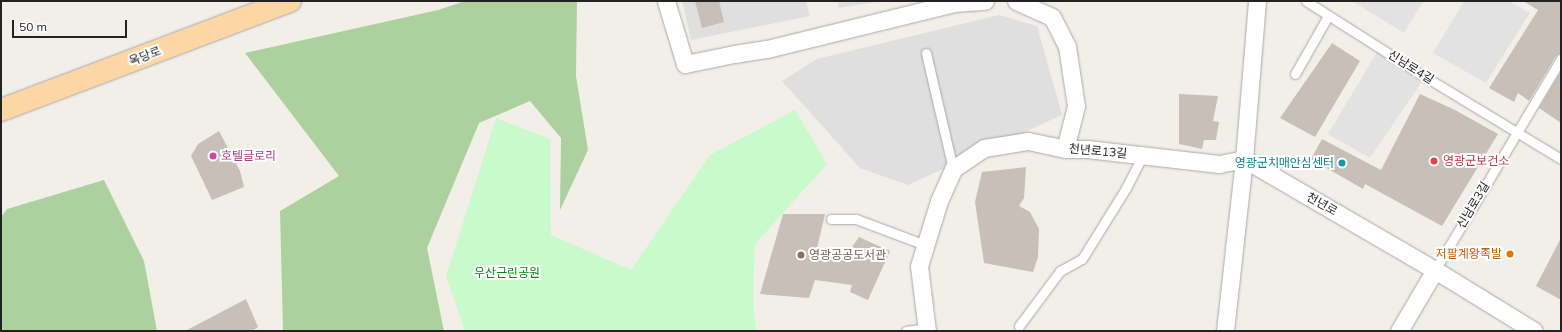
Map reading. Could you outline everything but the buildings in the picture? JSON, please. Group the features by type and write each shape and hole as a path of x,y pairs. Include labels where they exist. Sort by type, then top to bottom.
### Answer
{"main road":[{"name":"옥당로","path":"1,110 290,1"}],"street":[{"path":"666,1 686,64 767,49 953,2 985,1"},
{"path":"1016,1 1052,17 1067,46 1076,106 1065,148"},
{"path":"1225,331 1244,159 1257,1"},
{"name":"천년로13길","path":"953,169 984,148 1007,143 1028,141 1065,148 1087,149 1219,164 1244,159"},
{"name":"천년로","path":"1244,159 1435,270 1534,331"},
{"path":"927,330 919,266 939,201 953,169"},
{"path":"1398,331 1435,270"}],"lane":[{"name":"신남로4길","path":"1306,1 1561,159"},
{"path":"1294,74 1328,16"},
{"path":"926,53 953,169"},
{"name":"신남로3길","path":"1435,270 1561,59"},
{"path":"1019,326 1060,272 1082,259 1126,188 1142,156"},
{"path":"831,219 856,219 925,246"},
{"path":"906,331 927,330"}],"shaded area":[{"path":"682,1 806,1 810,16 691,40"},
{"path":"838,1 883,1 839,8"},
{"path":"1352,1 1423,1 1404,33"},
{"path":"1464,1 1509,1 1530,13 1486,83 1433,53"},
{"path":"999,15 1037,26 1062,115 908,185 860,168 782,81 817,59"},
{"path":"1379,49 1425,77 1370,158 1328,134"}],"green space":[{"path":"465,1 577,1 576,76 588,150 560,210 561,138 530,101 479,123 427,248 444,331 283,331 280,211 339,176 245,53 438,10"},
{"name":"우산근린공원","path":"795,110 827,164 755,244 753,301 756,331 465,331 446,276 496,118 550,139 551,235 631,270 710,155"},
{"path":"104,180 144,261 157,331 1,331 1,217 7,209"}],"place":[{"name":"호텔글로리","path":"213,156"},
{"name":"영광군보건소","path":"1434,161"},
{"name":"영광군치매안심센터","path":"1342,163"},
{"name":"저팔계왕족발","path":"1510,254"},
{"name":"영광공공도서관","path":"801,255"}]}
